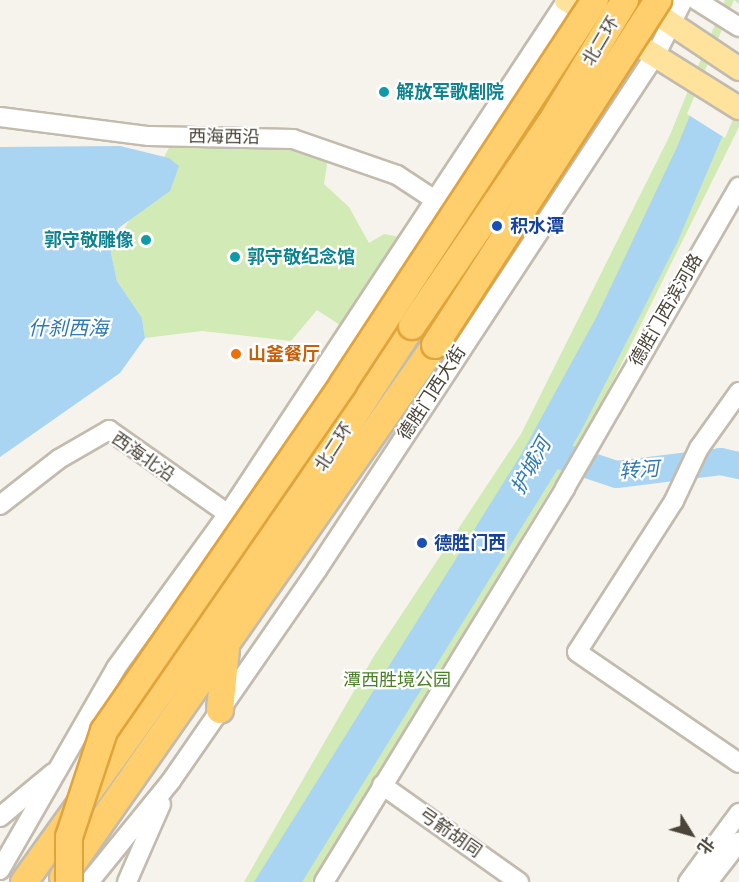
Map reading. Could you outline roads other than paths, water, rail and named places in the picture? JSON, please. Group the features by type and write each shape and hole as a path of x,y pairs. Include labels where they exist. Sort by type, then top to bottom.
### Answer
{"highway":[{"path":"69,882 69,837 104,731 349,374 595,0"},
{"name":"北二环","path":"24,882 226,601 550,124 625,0"},
{"name":"北二环","path":"59,882 226,649 435,345 658,0"},
{"path":"175,634 226,601"},
{"path":"220,710 226,649"}],"main road":[{"path":"567,0 684,71 739,108"},
{"path":"636,0 670,25 739,69"}],"street":[{"path":"0,870 64,765 94,705 228,514 567,0"},
{"path":"94,705 175,634 354,386 545,93 567,0"},
{"name":"德胜门西大街","path":"171,781 656,54 683,0"},
{"path":"696,0 739,27"},
{"name":"西海西沿","path":"0,117 149,136 293,139 397,175 435,200"},
{"name":"德胜门西滨河路","path":"324,882 565,488 594,433 739,187"},
{"path":"410,239 453,233 512,273"},
{"path":"739,392 699,448 682,479 674,501 577,652 739,763"},
{"name":"西海北沿","path":"0,505 109,430 228,514"},
{"path":"0,817 64,765"},
{"path":"89,882 171,781"},
{"path":"127,882 171,781"},
{"name":"弓箭胡同","path":"382,785 519,882"},
{"path":"711,876 739,813"},
{"path":"687,882 711,876 739,842"}],"water":[{"name":"潭西胜境公园","path":"737,0 739,97 677,243 580,433 302,882 254,882 522,453 597,316 677,147"},
{"name":"什刹西海","path":"120,146 169,158 179,166 170,191 120,227 111,253 117,281 142,318 145,338 120,373 0,457 0,147"}],"waterway":[{"name":"转河","path":"541,449 616,474 720,461 739,465"}],"place":[{"name":"解放军歌剧院","path":"384,92"},
{"name":"积水潭","path":"497,226"},
{"name":"郭守敬雕像","path":"146,240"},
{"name":"郭守敬纪念馆","path":"235,257"},
{"name":"山釜餐厅","path":"236,354"},
{"name":"德胜门西","path":"422,543"}],"water label":[{"name":"护城河","path":"531,466"}]}
